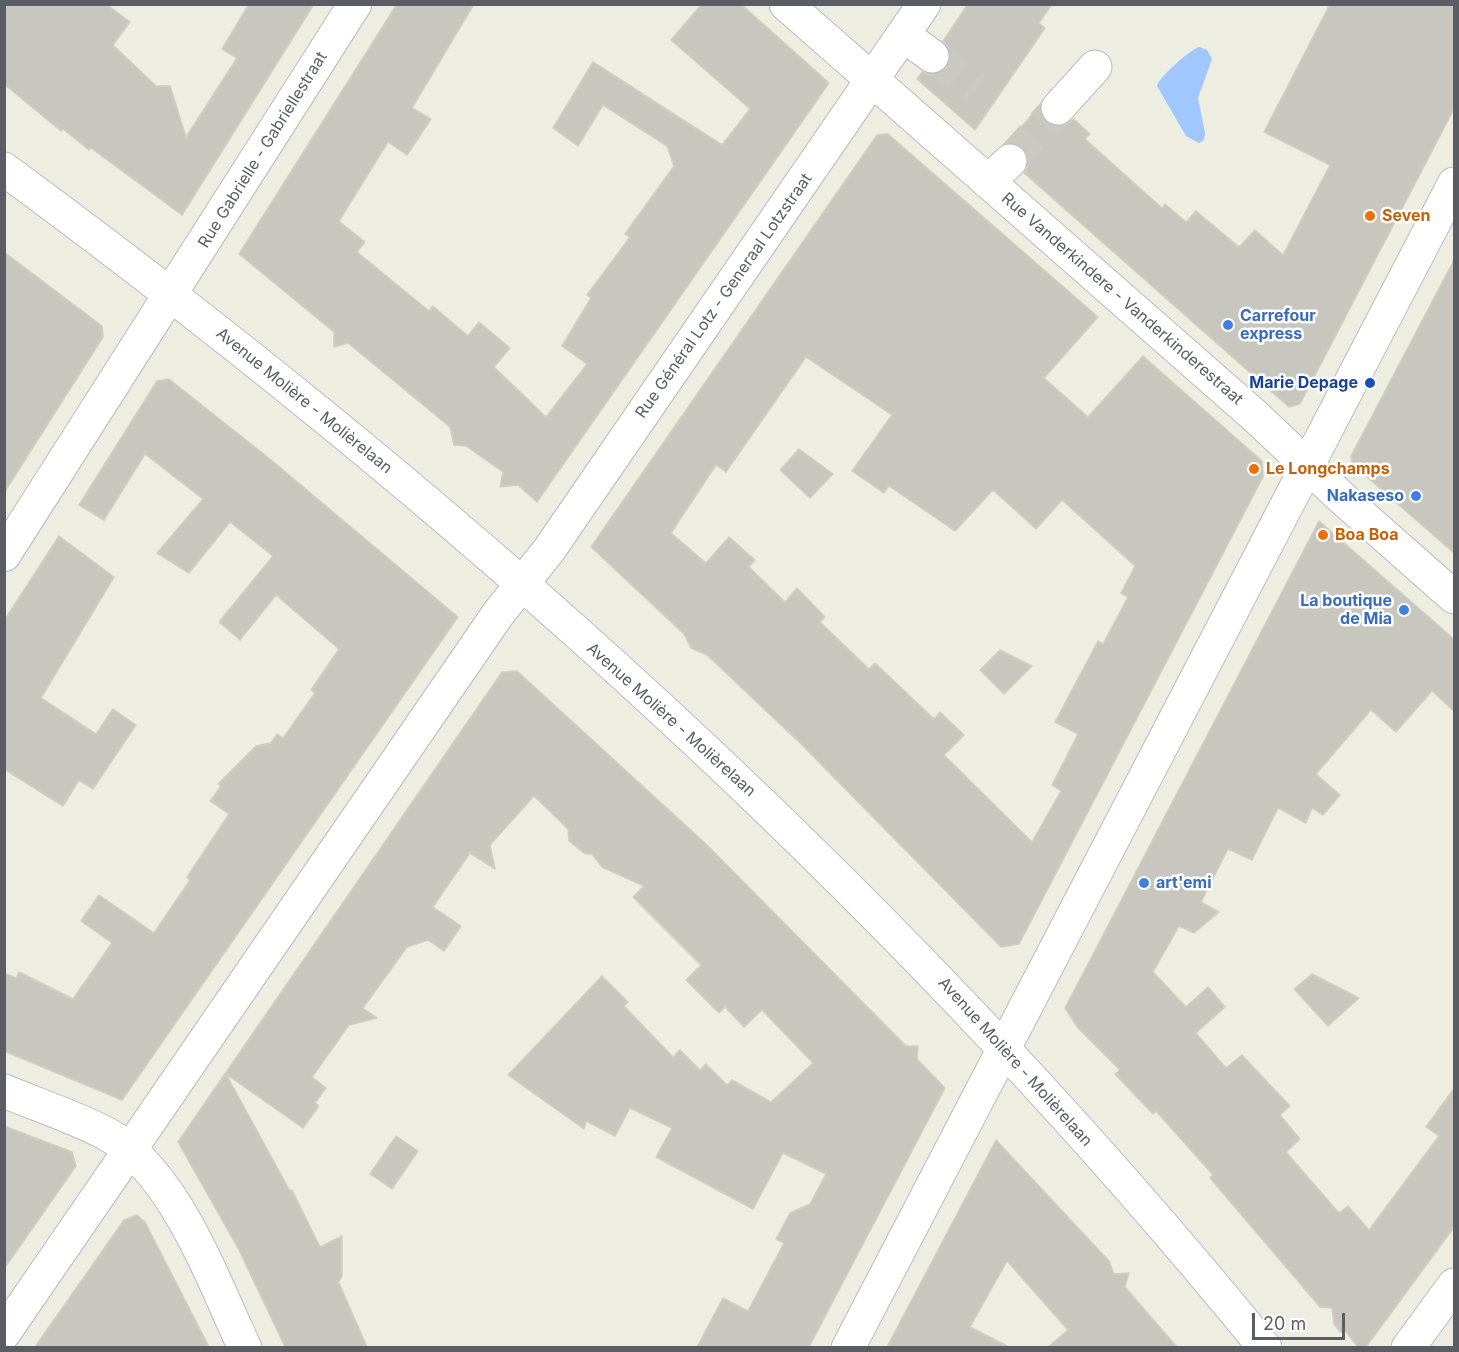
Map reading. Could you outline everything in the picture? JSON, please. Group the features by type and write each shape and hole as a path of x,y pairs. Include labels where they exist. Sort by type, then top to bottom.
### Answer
{"street":[{"name":"Rue Gabrielle - Gabriellestraat","path":"4,555 356,4"},
{"name":"Rue Vanderkindere - Vanderkinderestraat","path":"786,4 873,81 999,172 1307,465 1455,597"},
{"name":"Rue Général Lotz - Generaal Lotzstraat","path":"4,1333 491,624 549,550 924,4"},
{"path":"903,35 932,57"},
{"path":"1058,108 1095,67"},
{"name":"Avenue Molière - Molièrelaan","path":"4,169 171,295 374,455 715,757 890,928 1003,1048 1212,1282 1265,1347"},
{"path":"848,1347 1307,465 1452,196"},
{"path":"4,1091 106,1134 130,1150 150,1169 179,1211 245,1347"},
{"path":"1408,1347 1455,1284"}],"water":[{"path":"1199,47 1207,50 1212,59 1198,98 1205,133 1204,140 1199,143 1186,136 1157,86 1163,76"}],"building":[{"path":"4,4 106,4 130,22 113,45 156,86 170,86 186,137 237,58 222,49 249,4 314,4 182,215 91,148 89,150 63,129 61,131 4,84"},
{"path":"397,4 474,4 412,108 431,119 407,155 388,142 339,221 365,242 357,252 429,311 433,306 468,336 479,322 510,348 494,367 546,417 587,364 562,346 591,298 587,295 630,237 625,234 674,166 667,146 603,105 578,146 553,128 593,62 722,145 750,109 671,40 702,4 741,4 829,83 537,502 518,485 500,487 503,472 466,446 454,445 450,427 348,343 334,347 334,332 239,254"},
{"path":"968,4 1052,4 1039,23 1045,28 975,130 917,79 922,72 931,75 939,73 947,66 951,58 949,49 943,41"},
{"path":"1330,4 1455,4 1455,107 1300,404 1289,407 1024,173 1028,166 1028,156 1023,148 1008,143 1040,105 1040,114 1045,121 1054,126 1064,126 1074,119 1090,134 1085,139 1162,208 1165,204 1186,222 1196,211 1239,247 1255,230 1283,255 1330,165 1264,132"},
{"path":"888,134 1098,317 1044,378 1088,417 1143,356 1262,461 1263,477 1019,944 1001,947 800,743 707,655 691,648 684,634 591,547 877,135","holes":["806,357 892,415 852,471 884,493 889,486 955,531 993,490 1036,529 1062,500 1135,566 1121,593 1128,597 1103,644 1098,641 1055,722 1078,734 1052,785 1061,791 1032,842 944,755 964,735 940,712 934,719 875,663 869,669 820,622 825,617 797,588 785,602 749,567 755,560 729,537 706,563 671,533 716,465 726,472"]},
{"path":"4,252 102,326 103,337 4,493"},
{"path":"1455,258 1455,554 1352,464 1351,456"},
{"path":"169,379 270,459 458,617 122,1100 4,1051 4,973 16,978 19,972 73,999 112,943 81,921 99,895 154,933 190,880 187,877 229,814 210,801 221,786 218,784 256,746 271,743 277,734 283,738 315,693 311,690 339,649 276,595 240,640 219,622 273,556 230,522 189,573 157,553 203,499 145,454 104,520 79,505 157,381"},
{"path":"799,449 833,474 810,498 780,470"},
{"path":"1319,521 1455,640 1455,712 1432,691 1396,732 1371,710 1316,774 1340,795 1323,815 1312,808 1306,823 1278,808 1252,860 1228,849 1201,902 1219,912 1194,933 1179,926 1153,972 1186,1007 1208,987 1225,1007 1196,1033 1226,1068 1242,1055 1290,1106 1280,1115 1300,1139 1286,1152 1339,1213 1348,1206 1369,1230 1439,1136 1426,1127 1455,1087 1455,1226 1366,1347 1358,1347 1346,1332 1340,1332 1334,1324 1332,1308 1320,1307 1210,1178 1213,1175 1156,1111 1153,1114 1115,1074 1120,1070 1078,1028 1065,1008"},
{"path":"59,536 114,577 41,698 96,734 113,709 136,725 93,789 79,780 63,806 4,769 4,621"},
{"path":"1000,650 1032,666 1004,694 980,670"},
{"path":"517,671 706,844 906,1046 918,1046 917,1059 945,1088 809,1347 697,1347 723,1298 748,1311 784,1243 776,1239 790,1213 810,1204 826,1174 783,1153 753,1209 656,1157 672,1128 630,1108 615,1136 586,1121 584,1129 508,1075 602,976 628,1002 624,1006 673,1057 680,1050 700,1070 706,1064 727,1085 732,1080 771,1102 813,1063 762,1010 744,1027 725,1007 719,1013 686,980 701,965 633,897 644,886 602,867 592,854 585,854 569,841 568,829 534,796 490,845 495,869 470,853 433,907 461,926 444,951 428,940 407,947 363,1008 377,1018 349,1025 312,1077 326,1088 315,1103 319,1106 303,1128 226,1074 290,1191 292,1190 320,1247 342,1236 342,1276 337,1284 339,1283 367,1347 285,1347 239,1250 178,1142 502,672"},
{"path":"1312,974 1359,998 1328,1026 1294,989"},
{"path":"4,1126 72,1152 76,1166 4,1269"},
{"path":"396,1136 418,1151 392,1189 370,1174"},
{"path":"996,1140 1109,1261 1114,1274 1129,1273 1125,1287 1177,1347 1048,1347 1068,1330 1007,1261 970,1327 1009,1347 887,1347"},
{"path":"137,1215 145,1222 209,1347 35,1347 124,1220"}],"tunnel":[{"path":"932,56 976,88"},
{"path":"1010,161 1058,108"}],"place":[{"name":"Seven","path":"1370,216"},
{"name":"Carrefour express","path":"1228,325"},
{"name":"Marie Depage","path":"1370,383"},
{"name":"Le Longchamps","path":"1254,469"},
{"name":"Nakaseso","path":"1416,496"},
{"name":"Boa Boa","path":"1323,535"},
{"name":"La boutique de Mia","path":"1404,610"},
{"name":"art'emi","path":"1144,883"}]}
